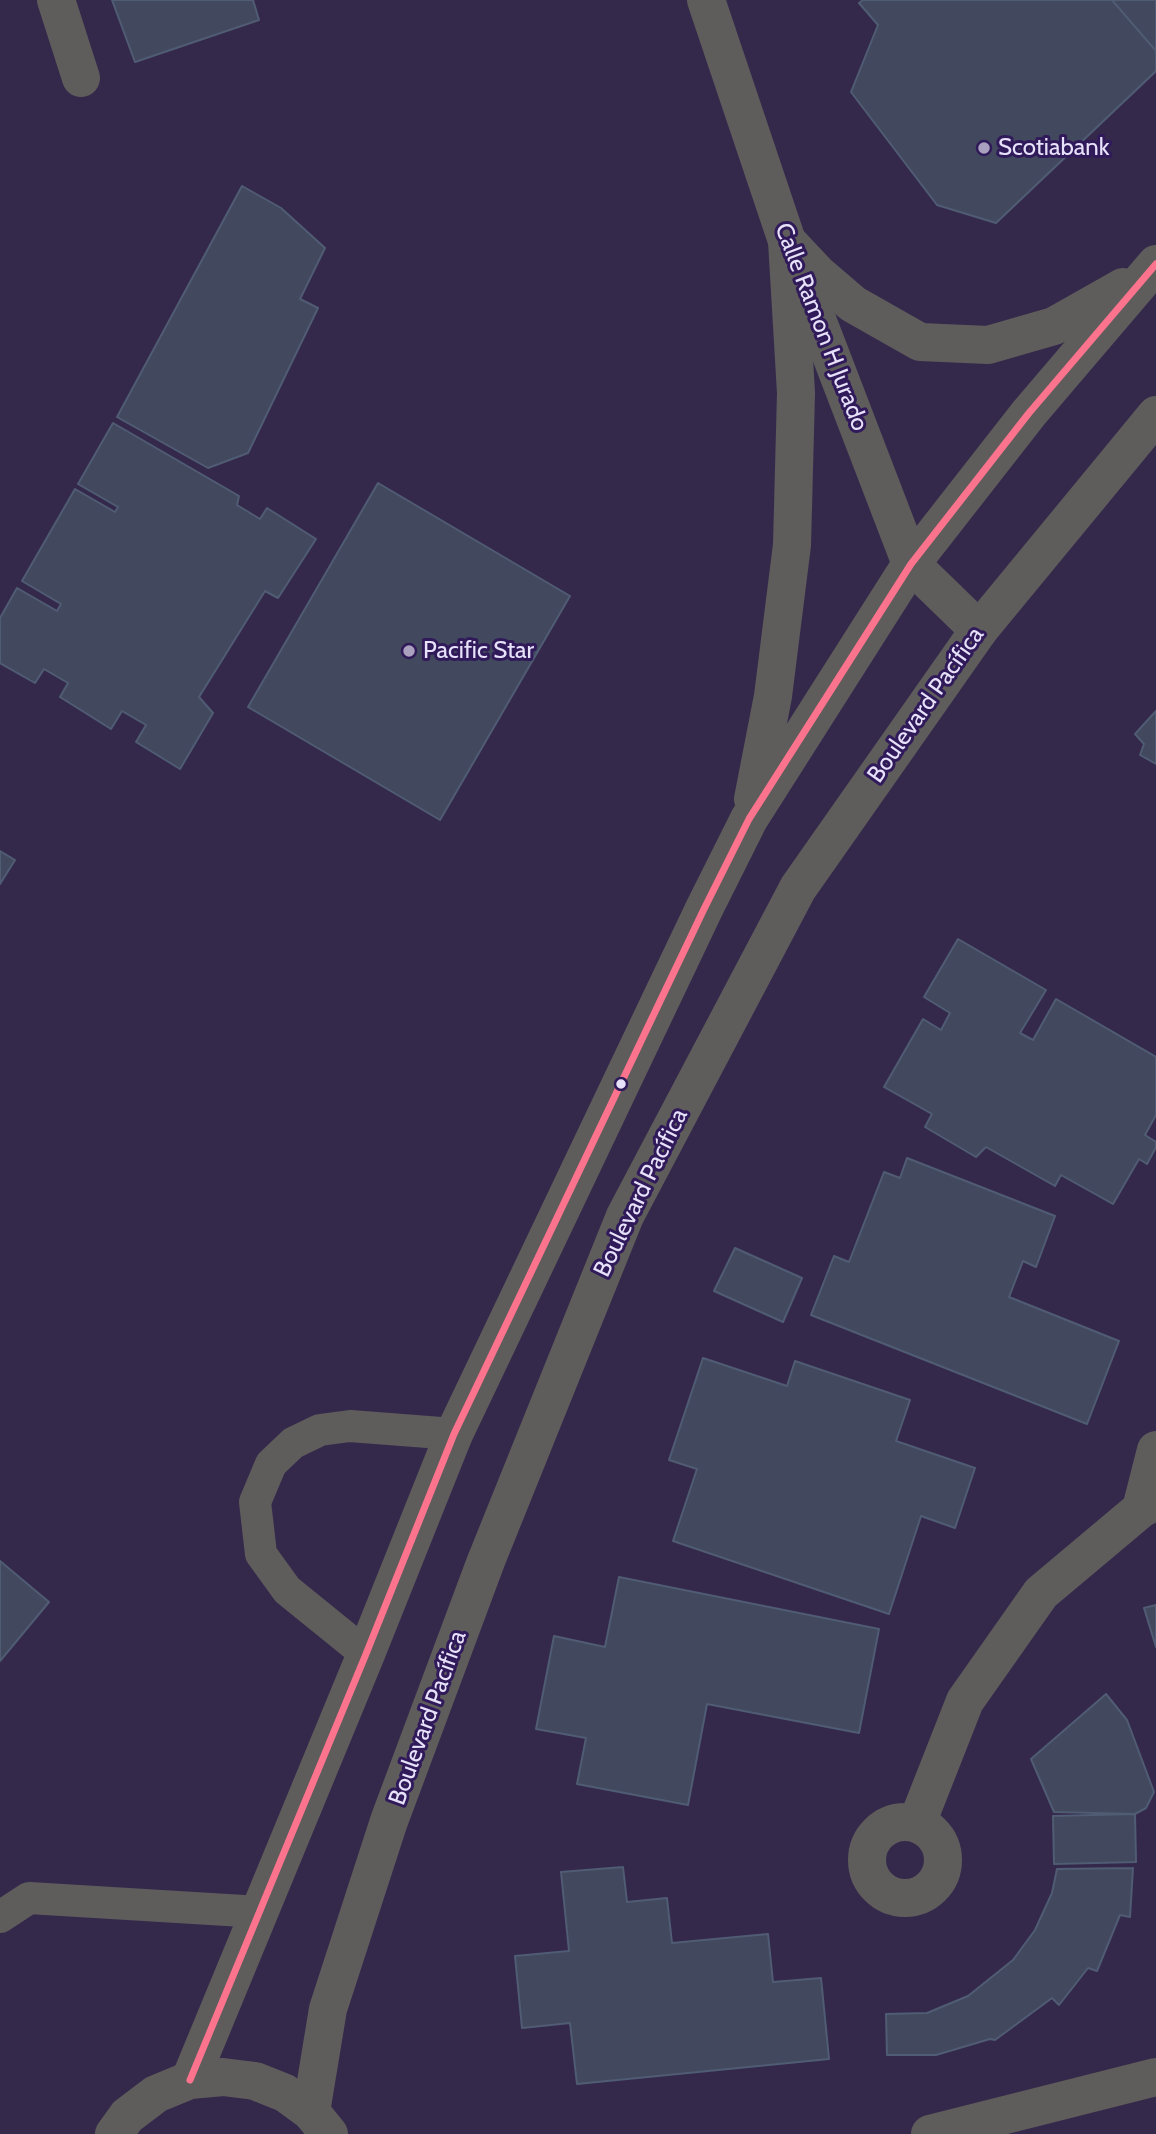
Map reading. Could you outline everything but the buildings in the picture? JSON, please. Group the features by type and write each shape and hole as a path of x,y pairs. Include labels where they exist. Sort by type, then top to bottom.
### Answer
{"street":[{"path":"57,0 81,78"},
{"name":"Calle Ramon H Jurado","path":"706,0 787,241 911,565 979,629"},
{"path":"787,241 818,274 853,304 920,342 988,345 1054,326 1151,269"},
{"path":"749,820 773,696 792,545 796,393 787,241"},
{"path":"190,2080 454,1434 749,820 911,565 1029,413 1151,269"},
{"name":"Boulevard Pacífica","path":"320,2123 328,2009 389,1821 486,1561 625,1216 797,888 979,629 1156,415"},
{"path":"917,1824 965,1701 1041,1593 1149,1505 1156,1450"},
{"path":"114,2134 127,2116 156,2094 190,2080 223,2077 255,2081 285,2093 320,2123"},
{"path":"930,2134 1156,2077"}],"lane":[{"path":"366,1654 287,1590 261,1554 255,1502 271,1464 293,1443 320,1430 350,1426 454,1434"},
{"path":"0,1917 29,1898 260,1912"}],"transit line":[{"path":"190,2080 454,1434 749,819 911,564 1029,413 1156,264"}],"place":[{"name":"Scotiabank","path":"984,148"},
{"name":"Pacific Star","path":"409,651"}]}
